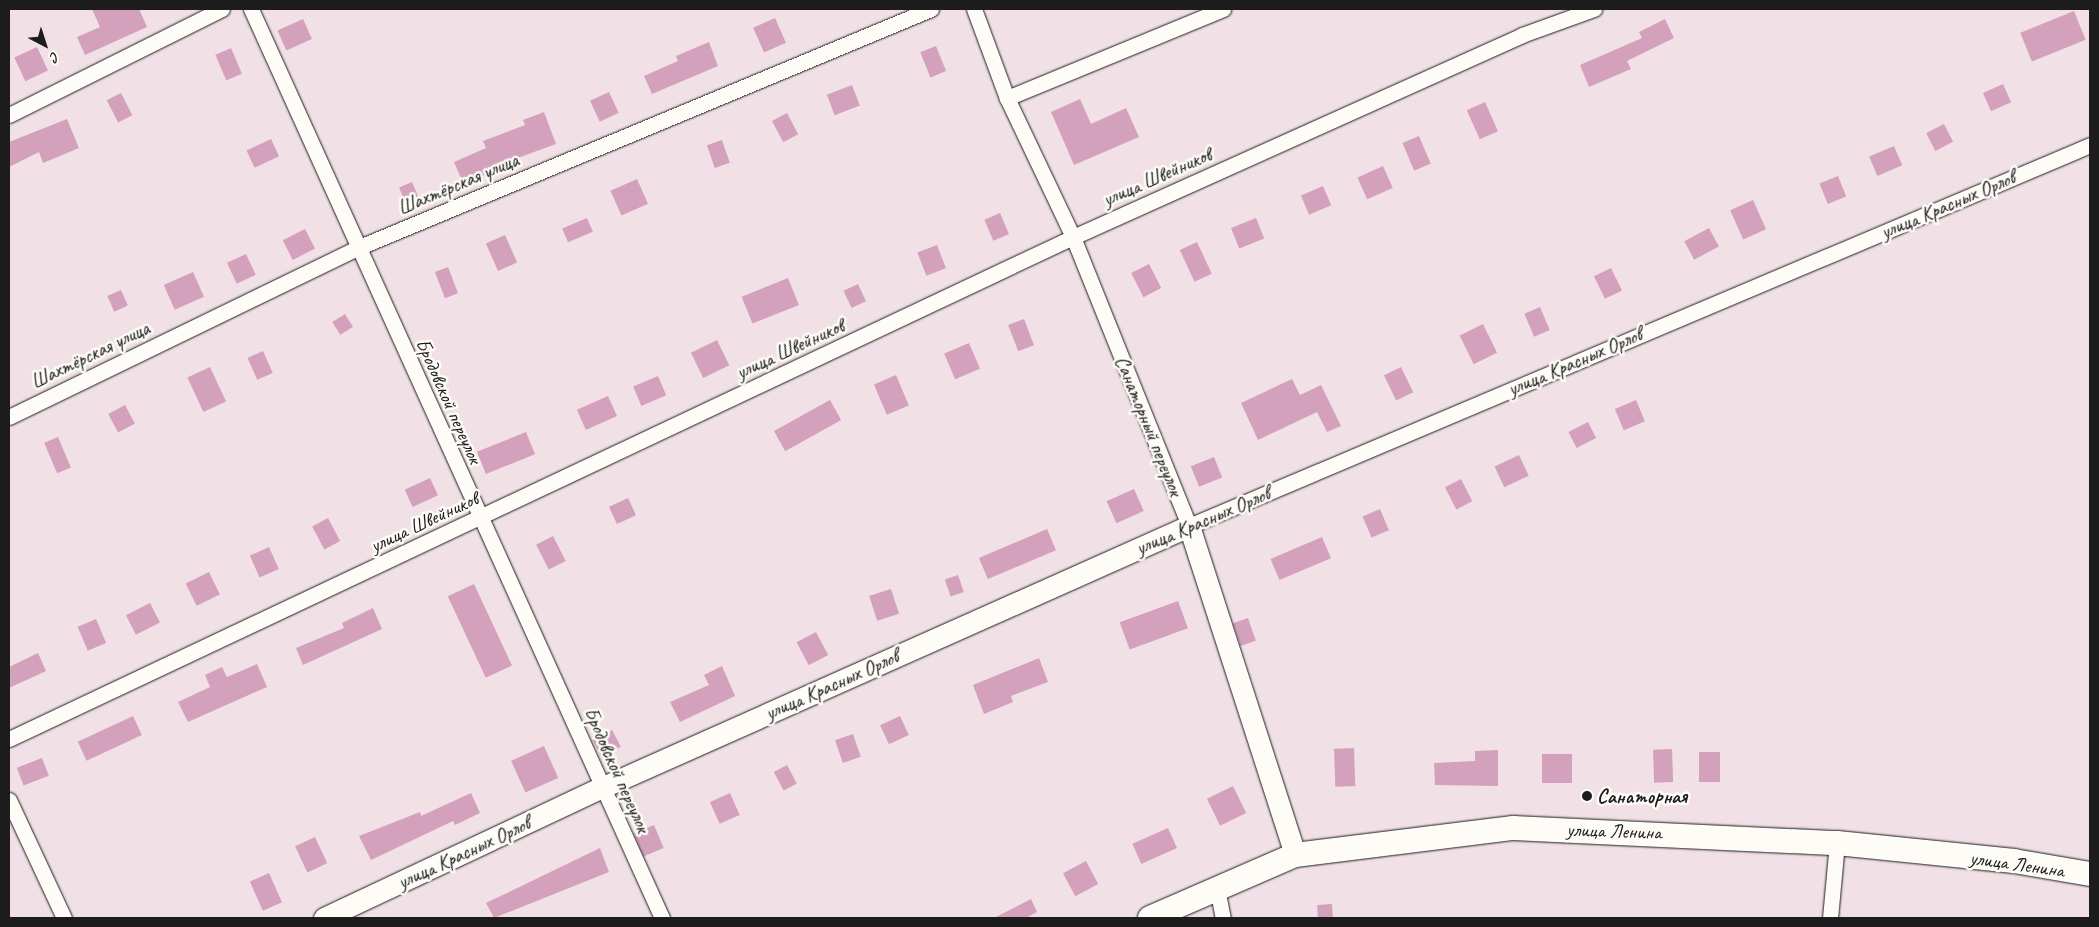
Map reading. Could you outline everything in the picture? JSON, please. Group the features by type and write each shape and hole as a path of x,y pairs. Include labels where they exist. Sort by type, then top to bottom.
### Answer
{"main road":[{"name":"улица Ленина","path":"1150,918 1295,855 1513,828 1837,843 2014,861 2090,874"}],"street":[{"path":"9,115 222,9"},
{"name":"Бродовской переулок","path":"251,9 357,248 662,918"},
{"name":"Шахтёрская улица","path":"9,417 357,248 931,9"},
{"name":"Санаторный переулок","path":"974,9 1007,98 1073,237 1189,526 1295,855"},
{"path":"1007,98 1223,9"},
{"name":"улица Швейников","path":"9,738 480,518 1073,237 1522,35 1594,9"},
{"name":"улица Красных Орлов","path":"324,918 603,787 1189,526 2090,144"},
{"path":"9,800 64,918"},
{"path":"1830,918 1837,843"},
{"path":"1217,888 1223,918"}],"building":[{"path":"92,9 139,9 147,27 85,55 77,37 100,27"},
{"path":"2074,11 2086,40 2032,61 2020,33"},
{"path":"775,18 786,43 764,52 753,28"},
{"path":"303,19 312,39 286,50 277,30"},
{"path":"1665,19 1674,38 1627,61 1631,69 1589,87 1580,65 1642,38 1639,32"},
{"path":"709,42 718,66 652,94 644,76 678,61 676,56"},
{"path":"936,46 946,71 930,77 920,52"},
{"path":"37,47 48,71 25,81 14,58"},
{"path":"231,48 242,74 226,80 215,55"},
{"path":"2003,84 2011,102 1991,111 1983,93"},
{"path":"852,85 860,106 835,115 827,95"},
{"path":"609,92 619,113 600,122 590,101"},
{"path":"121,93 132,115 118,123 107,100"},
{"path":"1080,99 1091,124 1126,108 1139,137 1074,165 1051,112"},
{"path":"1485,102 1498,131 1480,139 1467,110"},
{"path":"544,112 556,144 515,159 517,164 463,183 454,162 486,148 483,141 525,125 523,120"},
{"path":"787,113 798,134 783,142 772,121"},
{"path":"67,119 79,148 43,163 39,152 9,167 9,142"},
{"path":"1944,124 1953,142 1935,151 1926,133"},
{"path":"1419,136 1431,164 1414,171 1402,143"},
{"path":"271,139 279,156 255,168 247,150"},
{"path":"722,140 730,163 715,168 707,145"},
{"path":"1894,146 1902,165 1877,176 1869,157"},
{"path":"1383,166 1393,188 1367,199 1357,177"},
{"path":"1838,176 1846,196 1828,204 1819,183"},
{"path":"637,179 648,204 621,215 611,191"},
{"path":"412,182 420,201 407,207 399,187"},
{"path":"1323,186 1331,205 1309,215 1301,195"},
{"path":"1753,200 1766,229 1743,239 1730,210"},
{"path":"1000,213 1009,234 993,241 984,220"},
{"path":"587,218 593,232 568,242 562,229"},
{"path":"1256,218 1264,238 1239,249 1231,228"},
{"path":"1709,228 1719,247 1694,260 1684,241"},
{"path":"305,229 315,249 293,260 283,240"},
{"path":"505,235 517,262 498,271 486,244"},
{"path":"1197,242 1212,274 1195,282 1180,250"},
{"path":"937,245 946,268 926,276 917,253"},
{"path":"246,254 256,275 237,284 227,263"},
{"path":"1149,264 1161,288 1143,297 1131,273"},
{"path":"448,267 458,293 445,298 435,272"},
{"path":"1611,268 1622,290 1605,299 1594,276"},
{"path":"193,272 204,297 175,310 164,285"},
{"path":"788,278 799,305 753,324 742,297"},
{"path":"858,284 866,301 852,308 843,291"},
{"path":"121,290 128,306 114,312 107,296"},
{"path":"1540,307 1550,330 1534,337 1524,314"},
{"path":"345,314 353,327 340,335 332,322"},
{"path":"1024,319 1034,345 1018,351 1008,325"},
{"path":"1483,324 1497,353 1474,364 1460,335"},
{"path":"717,340 729,365 703,378 691,353"},
{"path":"969,343 980,369 955,379 944,354"},
{"path":"263,351 273,373 257,380 247,358"},
{"path":"210,367 226,401 203,412 187,378"},
{"path":"1401,367 1413,392 1396,400 1384,375"},
{"path":"896,375 909,405 887,415 874,384"},
{"path":"658,376 666,395 641,406 633,387"},
{"path":"1292,379 1300,395 1321,385 1341,426 1327,432 1317,412 1258,440 1241,403"},
{"path":"608,396 617,416 586,430 577,410"},
{"path":"830,400 841,420 785,451 774,431"},
{"path":"1636,400 1645,421 1624,430 1615,409"},
{"path":"125,405 135,424 118,432 108,414"},
{"path":"1588,422 1596,438 1577,448 1568,432"},
{"path":"526,432 535,454 486,474 477,452"},
{"path":"58,437 71,467 57,473 44,443"},
{"path":"1519,455 1529,476 1504,487 1495,466"},
{"path":"1214,457 1222,477 1199,487 1191,466"},
{"path":"430,478 438,495 413,507 405,490"},
{"path":"1461,479 1472,501 1456,509 1445,487"},
{"path":"1134,489 1144,511 1116,523 1107,501"},
{"path":"628,498 636,515 617,524 609,507"},
{"path":"1380,509 1389,530 1371,538 1363,516"},
{"path":"328,518 340,541 324,549 312,526"},
{"path":"1047,529 1056,550 988,579 979,558"},
{"path":"553,536 566,561 549,570 536,545"},
{"path":"1322,537 1331,558 1279,580 1270,559"},
{"path":"269,547 279,569 260,577 250,556"},
{"path":"209,572 220,594 197,606 186,583"},
{"path":"958,575 964,592 951,597 945,580"},
{"path":"474,584 512,666 486,678 448,596"},
{"path":"891,589 899,614 877,621 869,596"},
{"path":"1178,601 1188,628 1130,649 1120,622"},
{"path":"150,603 160,623 136,635 126,615"},
{"path":"373,608 382,629 303,665 296,648 344,628 342,623"},
{"path":"1248,618 1256,641 1241,646 1233,623"},
{"path":"96,619 106,643 88,651 78,627"},
{"path":"816,632 828,655 809,665 797,642"},
{"path":"38,653 46,671 9,688 9,667"},
{"path":"1039,658 1048,682 1011,696 1013,702 984,714 973,685"},
{"path":"257,664 267,687 188,722 178,702 210,687 205,675 222,667 227,677"},
{"path":"722,666 735,696 680,722 670,702 709,685 704,675"},
{"path":"133,716 142,735 87,761 78,742"},
{"path":"900,716 909,735 889,744 880,725"},
{"path":"612,730 621,747 601,757 593,740"},
{"path":"853,734 861,757 843,763 835,740"},
{"path":"544,746 558,778 525,793 511,761"},
{"path":"1354,748 1355,786 1335,787 1334,749"},
{"path":"1672,749 1673,782 1654,783 1653,750"},
{"path":"1498,750 1498,786 1435,785 1434,763 1475,761 1475,751"},
{"path":"1699,752 1720,752 1720,782 1699,782"},
{"path":"1542,754 1572,754 1572,783 1542,783"},
{"path":"42,758 49,776 24,785 17,768"},
{"path":"787,765 797,784 784,791 774,772"},
{"path":"1233,786 1246,813 1220,826 1207,799"},
{"path":"471,793 480,813 455,825 453,821 371,860 359,836 420,812 421,816"},
{"path":"730,793 740,815 720,824 710,802"},
{"path":"654,825 664,848 644,857 634,834"},
{"path":"1168,828 1177,848 1141,864 1132,844"},
{"path":"315,837 327,863 307,873 295,846"},
{"path":"600,848 609,872 494,918 486,903"},
{"path":"1086,861 1098,884 1075,896 1063,873"},
{"path":"269,873 282,902 263,911 250,882"},
{"path":"1031,899 1037,912 1026,918 994,918"},
{"path":"1332,904 1333,918 1318,918 1317,905"}],"place":[{"name":"Санаторная","path":"1587,796"}]}
